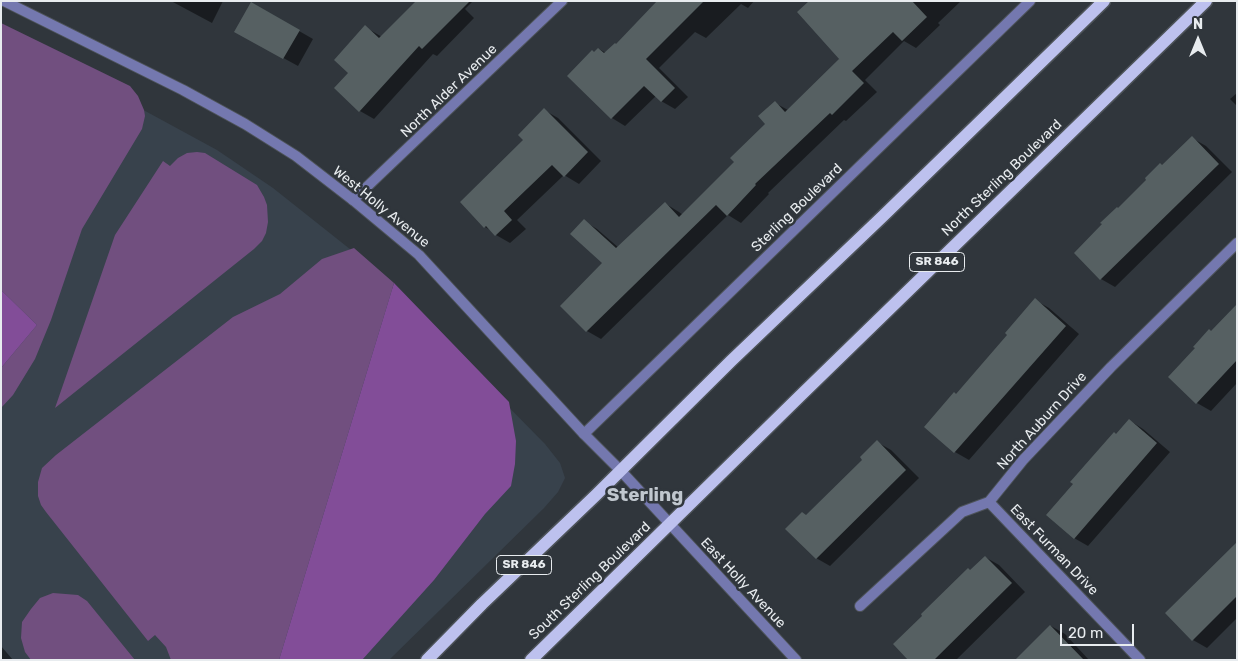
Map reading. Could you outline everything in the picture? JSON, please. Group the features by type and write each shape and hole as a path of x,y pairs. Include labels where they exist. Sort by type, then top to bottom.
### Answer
{"main road":[{"name":"SR 846","path":"427,660 731,361 1104,1"},
{"name":"North Sterling Boulevard","path":"670,524 1206,1"},
{"name":"South Sterling Boulevard","path":"531,660 670,524"}],"street":[{"name":"West Holly Avenue","path":"4,1 175,86 245,124 296,156 354,200 419,255 670,524"},
{"name":"North Alder Avenue","path":"354,200 562,1"},
{"name":"Sterling Boulevard","path":"584,434 1030,1"},
{"name":"North Auburn Drive","path":"989,502 1023,460 1111,367 1237,242"},
{"path":"860,606 962,512 989,502"},
{"name":"East Furman Drive","path":"989,502 1140,660"},
{"name":"East Holly Avenue","path":"670,524 796,660"}],"shaded area":[{"path":"1,23 130,86 138,96 145,116 142,129 82,229 51,320 35,359 13,395 1,408 1,368 37,325 1,290"},
{"path":"1,38 114,94 217,150 273,188 365,261 545,444 560,463 565,478 558,492 389,660 1,660"},
{"path":"187,153 205,153 257,185 267,205 268,222 262,241 55,408 115,235 163,161 170,166"},
{"path":"354,248 394,283 279,660 171,660 166,647 155,635 148,641 41,505 38,496 38,482 42,468 56,455 233,317 280,294 322,259"},
{"path":"394,283 509,402 516,441 515,464 511,486 485,514 434,580 362,660 279,660"},
{"path":"1,290 37,325 1,368"},
{"path":"53,593 78,595 87,601 135,660 31,660 25,652 21,638 22,622 40,598"}],"building":[{"path":"416,1 470,1 422,49 419,46 359,112 334,88 348,73 334,60 365,25 379,38"},
{"path":"657,1 704,1 646,59 675,88 661,102 644,86 611,119 567,76 592,50 594,52 598,48 604,53 616,44"},
{"path":"809,1 912,1 927,17 902,41 893,32 852,71 864,83 832,115 830,113 755,184 727,216 716,205 586,332 560,306 602,263 570,234 584,219 616,248 665,202 679,217 734,162 730,158 765,124 758,116 775,101 785,112 840,60 797,12"},
{"path":"251,2 300,30 283,59 234,32"},
{"path":"544,108 588,152 564,177 552,165 504,211 512,220 495,236 486,226 484,228 460,202 523,140 518,135"},
{"path":"1192,136 1219,164 1100,280 1074,253 1102,224 1100,223 1146,180 1145,178 1160,163 1162,165"},
{"path":"1035,298 1066,326 954,453 924,427 954,392 956,394 1007,335 1005,333"},
{"path":"1237,304 1237,360 1196,404 1168,377 1195,348 1193,347 1209,329 1211,331"},
{"path":"1129,419 1157,443 1074,539 1046,515 1073,484 1070,482 1114,432 1116,434"},
{"path":"877,440 906,470 816,559 785,529 802,512 806,515 862,460 860,457"},
{"path":"1237,542 1237,596 1192,641 1165,613"},
{"path":"985,556 1012,583 934,660 908,660 893,644 968,568 970,570"},
{"path":"1050,625 1084,660 1015,660"}],"district":[{"name":"Sterling","path":"645,496"}]}
